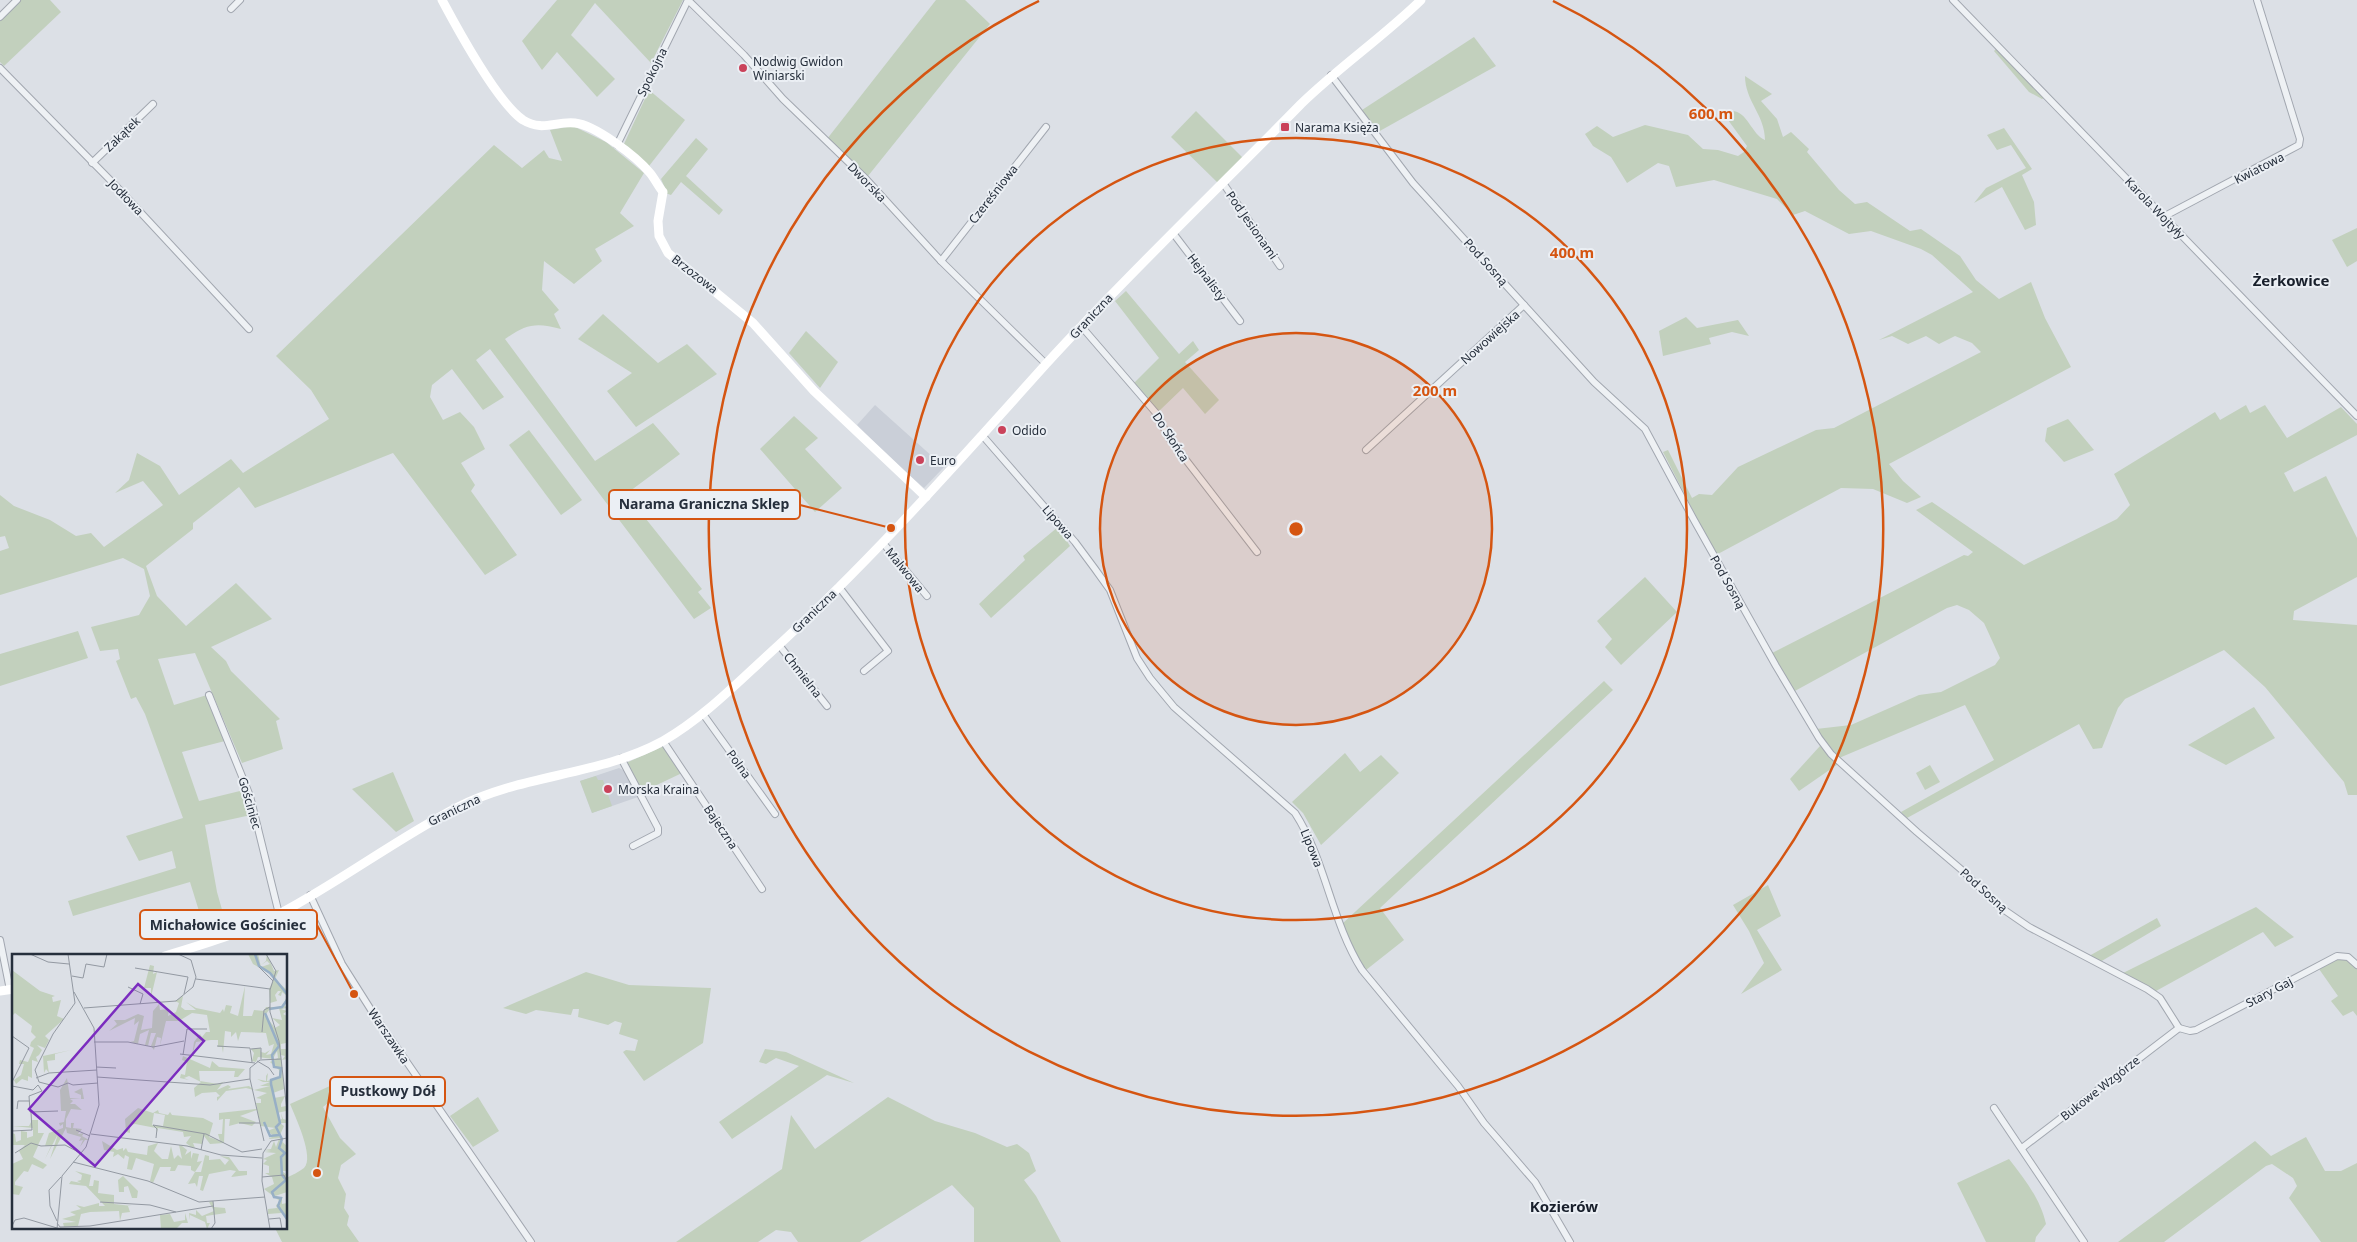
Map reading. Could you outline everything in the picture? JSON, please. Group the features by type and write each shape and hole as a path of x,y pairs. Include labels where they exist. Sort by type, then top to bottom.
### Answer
{"street":[{"path":"0,17 18,0"},
{"path":"231,8 240,0"},
{"name":"Brzozowa","path":"442,0 475,57 504,100 522,119 538,127 572,123 586,125 617,145 650,172 662,192 658,221 659,236 668,253 753,323 814,390 926,497"},
{"name":"Spokojna","path":"617,145 688,0"},
{"name":"Dworska","path":"688,0 744,55 783,99 866,179 941,261 1046,364"},
{"name":"Graniczna","path":"171,954 233,934 279,914 420,827 468,802 494,792 621,758 663,741 703,714 779,645 883,543 1081,326 1173,232 1331,75 1377,39 1421,0"},
{"name":"Karola Wojtyły","path":"1953,0 2357,416"},
{"name":"Kwiatowa","path":"2163,217 2299,145 2300,139 2258,0"},
{"name":"Jodłowa","path":"0,68 249,329"},
{"name":"Pod Sosną","path":"1331,75 1412,183 1594,382 1645,429 1767,651 1819,738 1831,754 1963,871 1997,905 2029,928 2147,989 2160,998 2179,1028"},
{"name":"Zakątek","path":"92,164 153,104"},
{"name":"Czereśniowa","path":"941,261 1046,127"},
{"name":"Pod Jesionami","path":"1223,183 1280,266"},
{"name":"Hejnalisty","path":"1173,232 1240,321"},
{"name":"Nowowiejska","path":"1366,450 1524,305"},
{"name":"Do Słońca","path":"1081,326 1156,413 1169,438 1257,552"},
{"name":"Lipowa","path":"982,435 1075,542 1110,590 1137,658 1150,678 1174,707 1294,813 1307,832 1316,854 1335,914 1350,952 1362,970 1458,1086 1484,1123 1535,1182 1570,1242"},
{"name":"Malwowa","path":"883,543 927,596"},
{"path":"839,587 888,652 864,671"},
{"name":"Chmielna","path":"779,645 827,706"},
{"name":"Gościniec","path":"209,695 250,796 279,914"},
{"name":"Polna","path":"703,714 775,814"},
{"name":"Bajeczna","path":"663,741 762,889"},
{"path":"621,758 658,828 658,834 633,846"},
{"name":"Warszawka","path":"310,896 342,964 358,990 531,1242"},
{"path":"0,940 12,990 0,991"},
{"name":"Stary Gaj","path":"2179,1028 2190,1031 2196,1030 2337,956 2348,957 2357,965"},
{"name":"Bukowe Wzgórze","path":"2022,1148 2179,1028"},
{"path":"1994,1108 2084,1242"}],"shaded area":[{"path":"875,405 944,467 924,488 888,457 857,425"},
{"name":"Morska Kraina","path":"619,768 625,771 638,797 592,813 580,781"}],"green space":[{"path":"20,0 50,0 61,12 4,66 0,62 0,19"},
{"path":"557,0 683,0 651,63 595,3 571,35 615,79 597,97 557,52 542,70 522,41"},
{"path":"936,0 965,0 990,24 868,176 827,139"},
{"path":"1474,37 1496,66 1378,132 1362,110"},
{"path":"1996,49 2044,98 2042,99 2029,92 1994,51"},
{"path":"1745,76 1772,94 1761,101 1777,119 1783,137 1791,132 1809,149 1807,152 1839,190 1855,204 1867,202 1910,231 1921,229 1960,256 1976,280 1999,299 2031,282 2045,318 2071,367 1889,464 1903,481 1921,497 1907,503 1873,489 1841,488 1716,555 1663,452 1668,450 1692,498 1699,494 1712,495 1738,467 1816,430 1834,428 1981,352 1972,343 1955,336 1939,344 1926,336 1908,344 1892,336 1879,340 1973,292 1932,255 1921,249 1871,231 1849,234 1805,211 1793,215 1777,199 1714,180 1676,187 1669,166 1658,163 1627,183 1611,157 1593,146 1585,134 1597,126 1613,137 1645,125 1688,135 1703,149 1718,150 1738,156 1744,152 1747,146 1728,120 1730,111 1736,111 1741,114 1756,133 1765,140 1762,123 1748,93"},
{"path":"649,90 685,120 649,166 624,144"},
{"path":"1196,111 1243,158 1218,183 1171,137"},
{"path":"573,126 606,142 644,173 620,213 634,226 595,249 602,261 574,284 544,261 542,290 559,310 554,314 561,329 538,325 525,327 505,339 595,461 653,423 680,454 626,494 702,589 698,592 711,608 694,619 490,349 476,360 504,397 483,410 452,369 432,385 430,397 443,420 460,412 474,427 485,449 461,463 475,485 471,491 517,555 485,575 393,453 255,508 239,487 193,523 193,529 146,566 157,596 186,626 236,583 272,619 211,647 226,661 231,671 280,719 276,721 283,749 242,763 195,653 158,659 174,705 207,695 225,741 182,752 199,801 244,790 251,815 205,825 217,892 228,931 207,937 190,882 73,916 68,901 176,868 172,851 139,861 126,836 183,818 145,714 136,697 131,699 116,661 120,659 118,649 100,651 91,627 139,615 150,596 144,569 123,558 0,595 0,551 9,548 5,536 0,537 0,495 14,506 50,520 76,536 91,533 104,547 163,505 143,481 115,493 129,480 137,453 160,466 179,495 231,459 243,473 329,419 311,390 276,356 494,145 522,168 544,150 549,158 562,161 550,130"},
{"path":"2004,128 2032,169 2022,175 2034,202 2036,225 2025,230 2002,187 1974,203 1986,188 2026,168 2011,145 1997,150 1987,135"},
{"path":"696,138 708,149 686,176 723,210 719,215 681,182 671,195 665,193 661,179"},
{"path":"2357,228 2357,261 2347,267 2332,240"},
{"path":"1126,291 1179,354 1193,341 1199,350 1185,362 1219,400 1205,414 1183,388 1159,411 1134,383 1159,358 1115,301"},
{"path":"603,314 658,363 687,344 717,374 636,427 607,391 632,373 578,339"},
{"path":"1686,317 1697,328 1738,320 1749,336 1732,332 1709,338 1711,344 1663,356 1659,331"},
{"path":"806,331 838,362 820,388 789,353"},
{"path":"2246,405 2250,413 2265,405 2287,438 2341,407 2357,424 2357,435 2284,473 2294,492 2326,476 2357,538 2357,577 2294,611 2293,620 2357,625 2357,795 2348,795 2344,782 2265,687 2224,650 2125,699 2118,708 2102,748 2093,749 2079,724 1907,818 1901,812 1994,760 1965,705 1839,758 1816,729 1851,725 1919,695 1941,692 1995,665 2000,658 1984,623 1969,610 1957,605 1947,608 1793,692 1772,653 1973,552 1916,510 1932,502 2024,565 2117,519 2130,505 2114,474 2215,412 2220,420"},
{"path":"794,416 818,438 805,449 842,488 815,512 760,449"},
{"path":"2068,419 2094,450 2064,462 2045,441 2047,428"},
{"path":"529,430 582,500 561,515 509,445"},
{"path":"1058,527 1070,546 991,618 979,604 1025,560 1023,556"},
{"path":"1645,577 1677,612 1621,665 1605,647 1612,639 1597,621"},
{"path":"78,631 88,658 0,686 0,654"},
{"path":"1604,681 1613,690 1380,908 1404,940 1366,970 1350,944 1342,924"},
{"path":"2254,707 2275,738 2226,765 2188,745"},
{"path":"664,746 682,773 642,792 626,763"},
{"path":"1820,746 1838,764 1799,791 1790,779"},
{"path":"1345,753 1360,772 1381,755 1399,773 1321,845 1303,813 1292,802"},
{"path":"1930,765 1940,782 1925,790 1916,773"},
{"path":"393,772 414,821 396,832 352,789"},
{"path":"596,776 598,780 603,780 612,806 592,813 580,781"},
{"path":"1768,885 1781,916 1757,930 1782,970 1741,994 1764,963 1749,931 1733,905"},
{"path":"2256,907 2294,937 2275,947 2263,932 2156,991 2123,973"},
{"path":"2157,918 2161,926 2100,962 2089,956"},
{"path":"2338,958 2347,960 2357,968 2357,1016 2353,1011 2343,1016 2331,1001 2338,996 2319,969"},
{"path":"586,972 629,985 711,988 703,1043 644,1081 623,1052 626,1050 635,1051 638,1040 619,1034 622,1023 615,1021 608,1025 578,1017 579,1009 573,1009 571,1015 536,1010 526,1014 503,1008"},
{"path":"765,1049 786,1052 854,1083 827,1075 732,1139 719,1122 799,1066 776,1058 766,1064 759,1062"},
{"path":"341,1081 343,1091 323,1107 340,1138 356,1154 341,1165 338,1178 346,1194 344,1208 349,1216 347,1225 359,1242 282,1242 276,1230 288,1230 288,1177 304,1168 307,1163 306,1147 290,1104"},
{"path":"478,1097 499,1131 473,1147 450,1116"},
{"path":"888,1097 935,1121 975,1133 1007,1147 1017,1144 1029,1153 1036,1171 1024,1180 1036,1196 1061,1242 974,1242 974,1208 952,1185 860,1242 798,1242 791,1232 776,1230 758,1242 676,1242 782,1169 791,1115 815,1149"},
{"path":"2306,1137 2325,1171 2341,1171 2357,1163 2357,1242 2321,1242 2289,1198 2297,1186 2293,1178 2272,1164 2266,1166 2164,1242 2118,1242 2255,1141 2271,1156"},
{"path":"2009,1159 2031,1190 2040,1206 2046,1224 2036,1237 2035,1242 1986,1242 1957,1183"}],"place":[{"name":"Nodwig Gwidon Winiarski","path":"743,68"},
{"name":"Narama Księża","path":"1285,127"},
{"name":"Odido","path":"1002,430"},
{"name":"Euro","path":"920,460"},
{"name":"Narama Graniczna Sklep","path":"891,528"},
{"name":"Morska Kraina","path":"608,789"},
{"name":"Michałowice Gościniec","path":"354,994"},
{"name":"Pustkowy Dół","path":"317,1173"}],"district":[{"name":"Żerkowice","path":"2291,280"},
{"name":"Kozierów","path":"1564,1206"}]}
